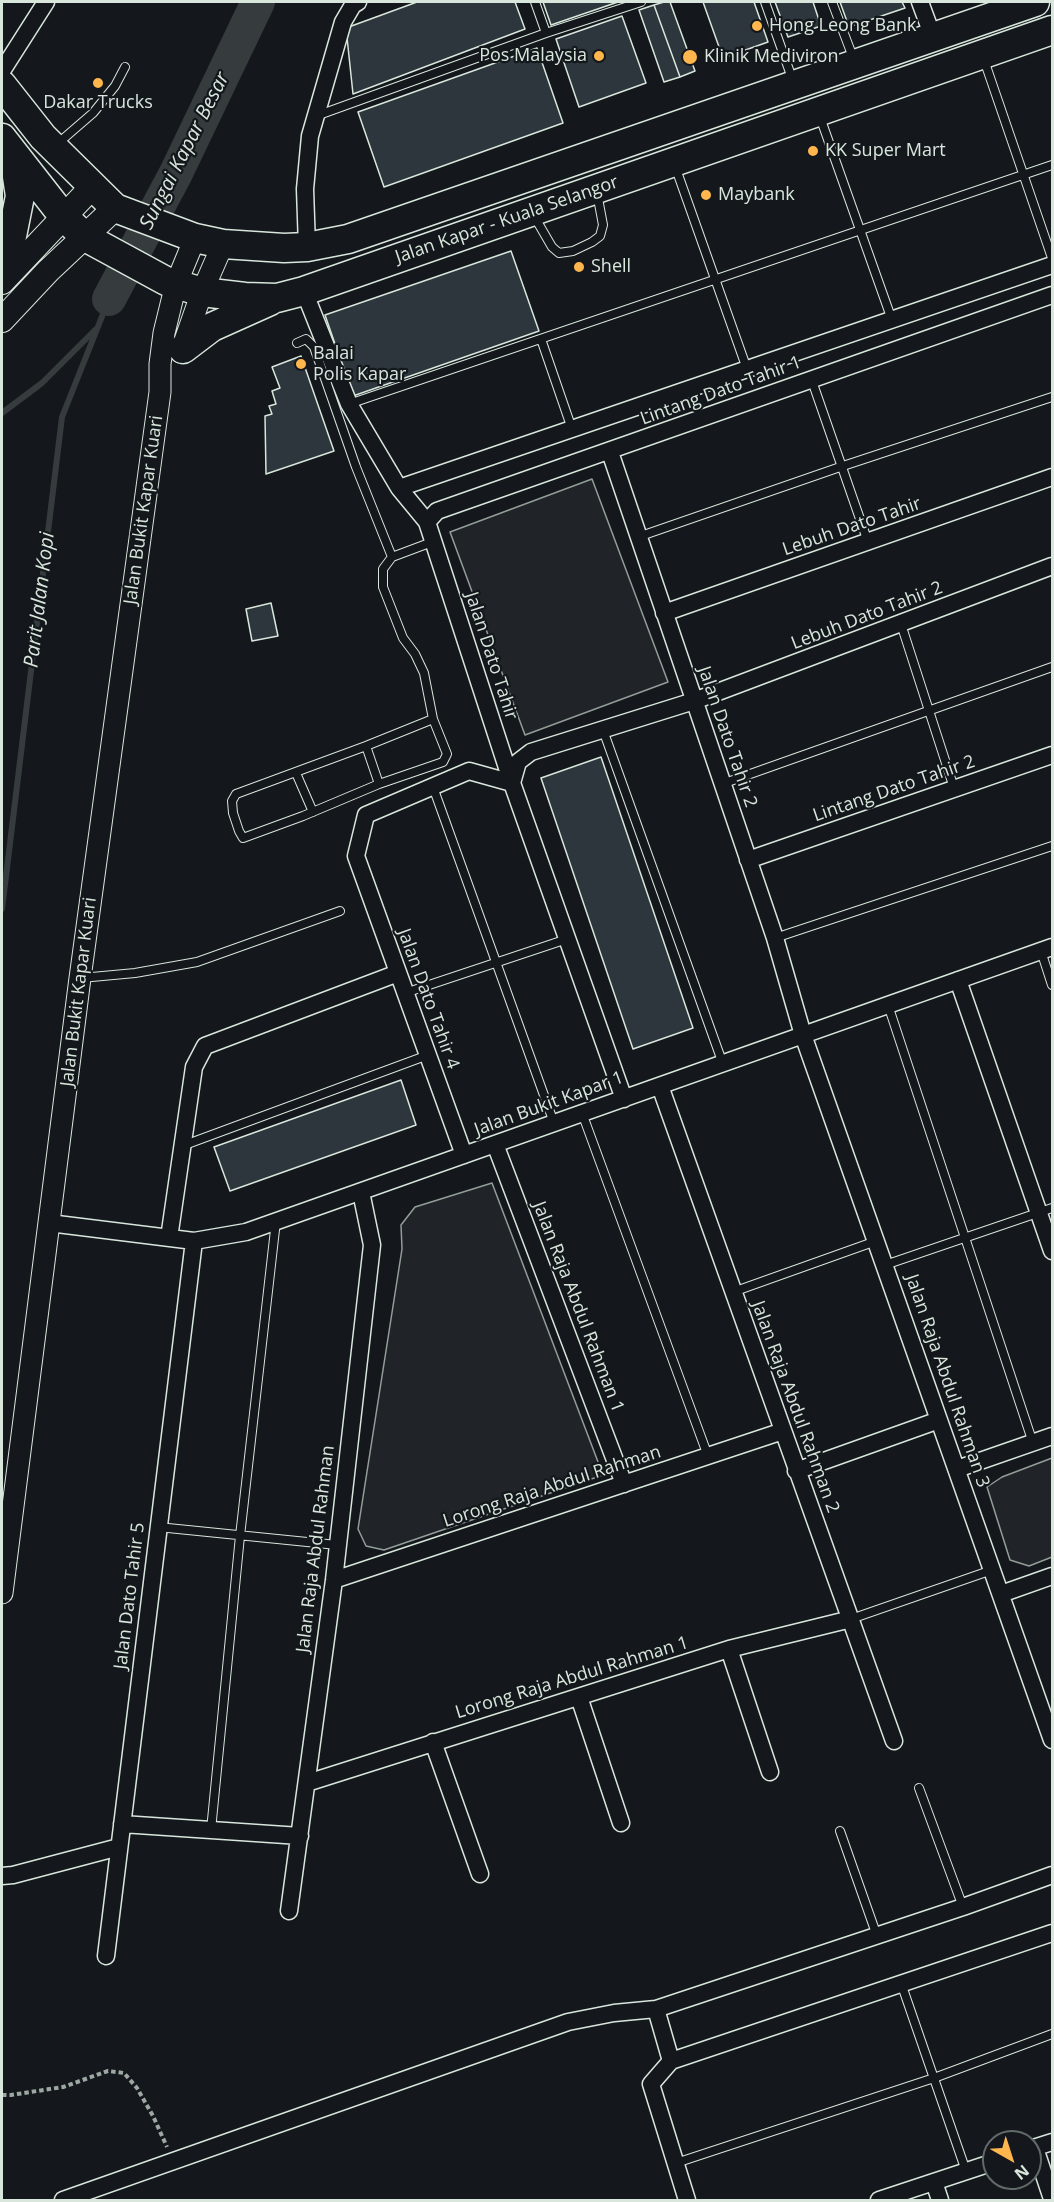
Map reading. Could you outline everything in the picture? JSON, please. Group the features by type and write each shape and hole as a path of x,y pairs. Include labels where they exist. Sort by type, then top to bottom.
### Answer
{"highway":[{"name":"Jalan Kapar - Kuala Selangor","path":"2,85 53,147 92,187 119,209 190,236 223,244 284,248 348,239 1035,2"},
{"name":"Jalan Kapar - Kuala Selangor","path":"7,146 63,216 93,242 181,285 245,297 278,298 304,291 1053,30"},
{"path":"2,272 20,196 7,146"},
{"path":"183,349 212,327 278,298"}],"main road":[{"path":"2,282 92,187"},
{"path":"2,320 48,271 93,242 119,209"}],"street":[{"path":"2,71 46,2"},
{"path":"307,246 304,189 310,136 343,22 353,5 358,2"},
{"path":"920,2 933,37"},
{"name":"Jalan Bukit Kapar Kuari","path":"2,1593 81,978 160,392 160,364 164,333 181,285 190,236"},
{"name":"Jalan Bukit Kapar Kuari","path":"160,392 183,349 181,285 223,244"},
{"path":"399,488 892,320 1051,263 1053,284"},
{"path":"304,291 349,404 399,488 427,522 432,542"},
{"name":"Lintang Dato Tahir 1","path":"427,522 437,511 1053,295"},
{"name":"Jalan Dato Tahir 2","path":"610,452 775,938 803,1035"},
{"name":"Lebuh Dato Tahir","path":"664,614 1053,477"},
{"name":"Jalan Dato Tahir","path":"432,542 512,783 624,1099"},
{"name":"Lebuh Dato Tahir 2","path":"512,783 518,762 531,752 694,701 1053,566"},
{"name":"Lintang Dato Tahir 2","path":"748,860 1053,755"},
{"path":"433,787 469,771 512,783"},
{"name":"Jalan Dato Tahir 4","path":"433,787 366,815 356,856 464,1155"},
{"name":"Jalan Bukit Kapar 1","path":"49,1223 194,1241 246,1232 1047,949"},
{"path":"169,1238 194,1067 205,1046 398,973"},
{"path":"958,980 1045,1210 1053,1251"},
{"name":"Jalan Raja Abdul Rahman 3","path":"803,1035 992,1570 1049,1719 1053,1740"},
{"name":"Jalan Raja Abdul Rahman 2","path":"660,1086 894,1741"},
{"name":"Jalan Raja Abdul Rahman 1","path":"495,1144 624,1484"},
{"name":"Jalan Raja Abdul Rahman","path":"289,1911 334,1580 372,1245 361,1192"},
{"name":"Jalan Dato Tahir 5","path":"106,1956 194,1241"},
{"path":"796,1470 939,1420"},
{"name":"Lorong Raja Abdul Rahman","path":"334,1580 783,1431"},
{"path":"957,1469 1053,1436"},
{"path":"1001,1593 1053,1576"},
{"name":"Lorong Raja Abdul Rahman 1","path":"307,1783 729,1649 851,1619"},
{"path":"729,1649 770,1772"},
{"path":"579,1697 621,1823"},
{"path":"433,1742 480,1874"},
{"path":"122,1824 300,1836"},
{"path":"2,1876 119,1847"},
{"path":"63,2200 568,2022 614,2013 656,2009 1053,1875"},
{"path":"687,2200 651,2084 671,2061 1053,1933"},
{"path":"656,2009 671,2061"},
{"path":"879,2200 982,2166"},
{"path":"1042,2173 1053,2199"},
{"path":"934,2182 940,2200"}],"lane":[{"path":"535,2 546,33"},
{"path":"314,117 546,33 641,2"},
{"path":"765,2 795,84"},
{"path":"832,2 855,63"},
{"path":"982,55 1051,263"},
{"path":"53,147 93,113 115,86 125,67"},
{"path":"818,113 892,320"},
{"path":"674,162 747,369"},
{"path":"349,404 1053,165"},
{"path":"532,212 552,247 559,253 573,251 600,236 603,225 596,189"},
{"path":"297,343 306,339 314,347 356,467 392,557"},
{"path":"541,339 572,429"},
{"path":"811,378 868,542"},
{"path":"638,537 1053,397"},
{"path":"432,542 392,557 382,569 382,587 403,638 415,654 424,673 433,718 447,754 443,762 379,784 243,838 233,813 232,801 236,794 366,746 433,718"},
{"path":"901,624 954,788"},
{"path":"722,784 1053,667"},
{"path":"603,730 723,1064"},
{"path":"366,746 379,784"},
{"path":"296,773 313,812"},
{"path":"433,787 554,1123"},
{"path":"775,938 1053,846"},
{"path":"81,978 135,973 197,962 340,911"},
{"path":"405,993 567,939"},
{"path":"1047,949 1053,985"},
{"path":"888,1005 1033,1443"},
{"path":"182,1146 428,1055"},
{"path":"582,1113 708,1456"},
{"path":"885,1265 1045,1210"},
{"path":"211,1830 240,1536 276,1221"},
{"path":"733,1292 876,1241"},
{"path":"158,1527 337,1545"},
{"path":"851,1619 992,1570"},
{"path":"919,1788 963,1907"},
{"path":"840,1831 877,1936"},
{"path":"901,1983 966,2171"},
{"path":"676,2163 934,2078 1053,2034"}],"path":[{"path":"2,2095 63,2087 108,2071 124,2073 137,2088 153,2116 174,2162"}],"shaded area":[{"path":"592,479 668,682 525,735 450,532"},
{"path":"492,1183 603,1475 384,1550 366,1546 358,1529 402,1249 401,1225 415,1207"},
{"path":"1052,1458 1052,1557 1029,1566 1010,1560 987,1487 1002,1477"}],"building":[{"path":"417,2 515,2 525,29 353,94 346,28"},
{"path":"543,2 618,2 551,25"},
{"path":"670,2 695,71 680,77 654,5"},
{"path":"703,2 754,2 768,42 723,58"},
{"path":"775,2 813,2 821,26 788,37"},
{"path":"840,2 902,2 905,8 849,27"},
{"path":"654,5 680,77 664,82 639,10"},
{"path":"622,16 646,83 579,107 556,39"},
{"path":"537,48 563,123 384,187 358,112"},
{"path":"511,251 539,331 353,396 325,315"},
{"path":"301,356 334,451 266,474 265,416 272,414 269,406 276,404 272,391 280,388 272,367"},
{"path":"271,603 278,636 252,641 246,609"},
{"path":"601,757 693,1028 633,1049 541,778"},
{"path":"401,1080 416,1125 230,1191 214,1147"}],"waterway":[{"name":"Sungai Kapar Besar","path":"109,299 176,173 258,2"},
{"name":"Parit Jalan Kopi","path":"2,909 62,417 109,299"},
{"path":"2,413 42,383 95,330"}],"place":[{"name":"Hong Leong Bank","path":"757,26"},
{"name":"Pos Malaysia","path":"599,56"},
{"name":"Klinik Mediviron","path":"690,57"},
{"name":"Dakar Trucks","path":"98,83"},
{"name":"KK Super Mart","path":"813,151"},
{"name":"Maybank","path":"706,195"},
{"name":"Shell","path":"579,267"},
{"name":"Balai Polis Kapar","path":"301,364"}]}
